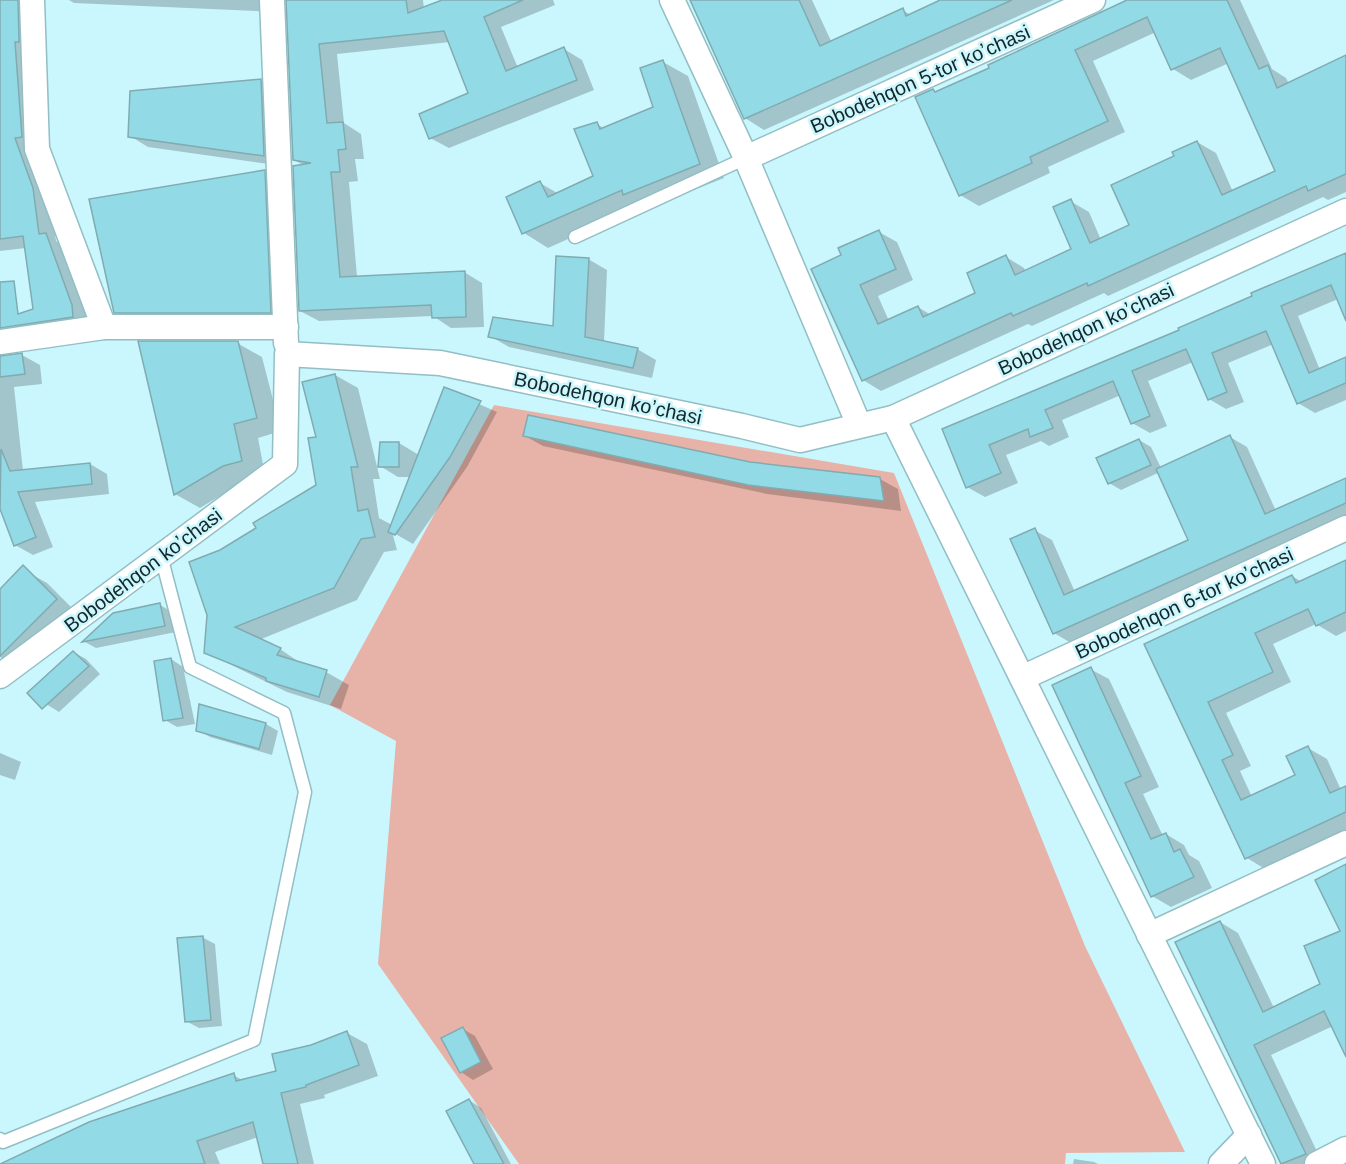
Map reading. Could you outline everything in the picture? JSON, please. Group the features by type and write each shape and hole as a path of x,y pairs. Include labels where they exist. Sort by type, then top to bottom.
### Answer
{"street":[{"path":"32,0 37,149 104,327"},
{"path":"272,0 287,354"},
{"path":"672,0 746,158 859,425"},
{"name":"Bobodehqon 5-tor koʼchasi","path":"746,158 1093,0"},
{"name":"Bobodehqon koʼchasi","path":"0,676 285,464 287,354 440,363 800,440 892,418 1346,211"},
{"path":"0,342 104,327 286,327"},
{"path":"892,418 1263,1164"},
{"name":"Bobodehqon 6-tor koʼchasi","path":"1022,678 1346,528"},
{"path":"1149,935 1346,843"},
{"path":"1221,1164 1249,1135"},
{"path":"1317,1164 1346,1149"}],"lane":[{"path":"575,237 746,158"},
{"path":"0,1139 3,1142 254,1040 305,792 284,712 190,667 161,556"}],"shaded area":[{"path":"494,405 894,473 1085,946 1185,1152 1066,1153 1065,1164 519,1164 378,964 396,741 330,705"}],"building":[{"path":"0,0 18,0 19,42 15,42 22,137 15,138 33,188 39,234 46,233 72,305 73,317 0,328 0,282 14,281 18,314 33,309 23,236 0,239"},
{"path":"286,0 406,0 408,13 442,0 523,0 484,17 506,71 564,47 577,80 429,139 419,114 468,93 444,31 319,44 327,123 343,122 346,149 338,150 340,172 331,172 340,277 465,271 466,317 432,318 431,305 299,311 293,166 311,163 293,160"},
{"path":"690,0 799,0 820,46 903,8 906,16 940,0 1012,0 744,119"},
{"path":"1127,0 1227,0 1259,69 1268,65 1277,88 1346,55 1346,174 1308,191 1306,186 1088,286 1087,283 1013,316 1011,313 862,381 811,269 841,255 838,248 879,230 896,269 860,285 878,324 918,306 923,317 975,293 967,273 1006,255 1015,275 1071,249 1053,207 1071,199 1090,243 1129,225 1111,185 1174,156 1172,152 1197,141 1222,195 1275,171 1220,48 1171,70 1147,17 1075,50 1108,121 1030,157 1032,163 959,196 915,97 933,89 935,92 989,68 988,65"},
{"path":"663,60 700,164 623,195 622,190 522,234 506,197 540,181 548,197 593,176 574,129 597,122 600,129 653,107 640,68"},
{"path":"261,79 264,156 128,137 130,91"},
{"path":"265,170 271,313 114,313 89,199"},
{"path":"1346,253 1346,321 1331,285 1281,306 1309,373 1346,357 1346,383 1297,404 1266,331 1212,353 1227,392 1208,400 1186,349 1132,371 1150,416 1131,424 1113,381 1045,410 1053,428 1030,437 1028,429 989,445 1001,473 966,488 942,429 1179,330 1178,328 1252,296 1251,293"},
{"path":"556,256 589,258 585,337 638,348 633,368 488,337 493,317 553,326"},
{"path":"138,341 238,341 257,418 234,424 242,461 223,466 174,495"},
{"path":"22,353 25,374 0,377 0,356"},
{"path":"335,374 358,467 351,467 358,511 368,509 375,537 361,539 334,588 235,627 281,648 277,655 327,670 319,697 266,681 266,678 204,653 207,615 189,562 220,550 256,528 253,523 316,485 308,438 316,437 302,382"},
{"path":"444,387 481,401 450,457 395,535 388,532"},
{"path":"528,415 750,462 880,477 884,501 748,485 523,436"},
{"path":"1230,435 1265,514 1346,478 1346,503 1053,634 1010,539 1035,528 1064,595 1188,540 1156,469"},
{"path":"1139,439 1151,465 1108,484 1096,458"},
{"path":"380,442 399,442 399,467 378,467"},
{"path":"1,449 10,471 90,463 92,484 18,492 36,537 14,546 0,509"},
{"path":"1346,560 1346,612 1316,626 1308,609 1255,633 1273,672 1208,702 1233,755 1222,760 1241,800 1295,775 1286,756 1308,746 1330,793 1346,786 1346,812 1245,859 1144,644 1292,575 1296,583"},
{"path":"23,565 57,599 0,656 0,589"},
{"path":"160,603 165,626 82,642 113,613"},
{"path":"73,651 89,666 42,709 27,693"},
{"path":"171,658 183,718 163,721 154,661"},
{"path":"1091,667 1141,776 1125,783 1151,839 1166,833 1174,852 1180,849 1194,877 1151,897 1052,685"},
{"path":"199,704 266,723 259,749 196,731"},
{"path":"1346,864 1346,1057 1324,1011 1254,1045 1306,1154 1281,1164 1175,942 1220,921 1263,1012 1320,984 1304,946 1340,931 1315,880"},
{"path":"203,936 211,1020 185,1022 177,938"},
{"path":"463,1027 481,1062 460,1073 441,1038"},
{"path":"347,1031 359,1065 306,1085 306,1087 281,1093 298,1164 263,1164 253,1122 197,1141 205,1164 0,1164 89,1122 234,1073 236,1081 276,1071 272,1054 311,1045"},
{"path":"469,1099 504,1164 474,1164 446,1111"}]}
